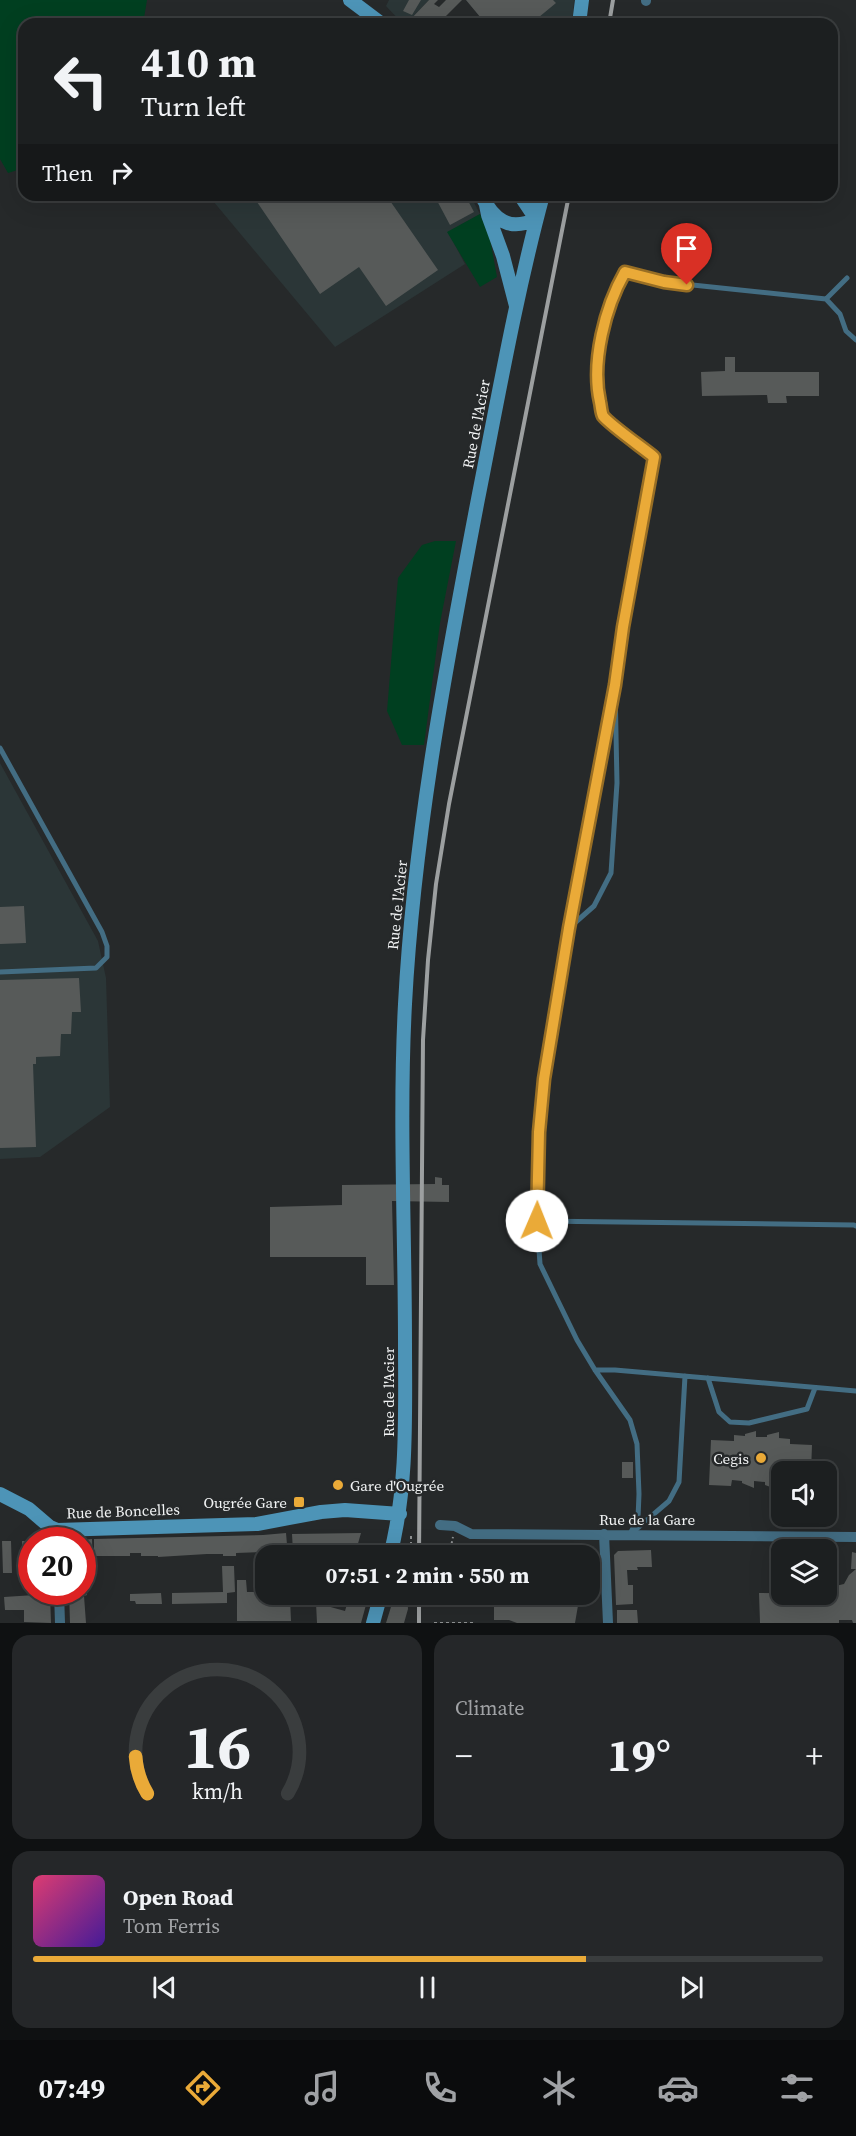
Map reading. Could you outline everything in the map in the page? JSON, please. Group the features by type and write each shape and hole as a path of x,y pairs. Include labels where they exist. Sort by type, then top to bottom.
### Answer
{"main road":[{"path":"350,0 374,18"},
{"path":"580,18 582,0"},
{"path":"484,201 503,256 517,309"},
{"path":"485,201 501,220 520,226 536,219 524,201"},
{"name":"Rue de l'Acier","path":"393,1545 400,1514 404,1471 403,1070 405,1005 415,879 452,642 517,309 541,201"},
{"name":"Rue de Boncelles","path":"0,1494 29,1509 50,1527"},
{"name":"Rue de Boncelles","path":"96,1533 257,1524 345,1510 400,1514"},
{"path":"373,1623 378,1605"}],"street":[{"name":"Rue de la Gare","path":"440,1525 455,1526 471,1534 856,1537"},
{"path":"604,1534 608,1623"},
{"path":"59,1605 60,1623"}],"lane":[{"path":"630,1534 638,1518 638,1444 630,1420 577,1340 540,1264 537,1221 539,1132 544,1079 654,457 603,415 596,365 617,286 625,272 664,282 826,299 840,314 846,331 856,340"},
{"path":"826,299 847,278"},
{"path":"569,928 594,906 611,873 617,783 615,685"},
{"path":"0,748 102,932 107,946 107,957 96,968 0,972"},
{"path":"537,1221 854,1224 856,1226"},
{"path":"595,1370 856,1391"},
{"path":"630,1534 669,1502 679,1482 685,1376"},
{"path":"708,1378 718,1412 730,1422 749,1423 807,1409 815,1388"}],"path":[{"path":"452,1545 455,1526"},
{"path":"411,1536 411,1545"},
{"path":"434,1623 476,1623"}],"shaded area":[{"path":"389,0 429,0 412,18 397,18 386,6"},
{"path":"466,0 574,0 572,18 481,18"},
{"path":"213,201 473,201 480,214 448,232 465,264 335,347"},
{"path":"0,763 98,941 106,978 110,1107 40,1157 0,1159"}],"green space":[{"path":"0,0 147,0 144,18 18,18 18,170 8,173 0,159"},
{"path":"480,214 490,239 497,277 480,287 447,232"},
{"path":"435,541 456,541 440,623 424,745 402,745 387,711 398,578 422,545"}],"building":[{"path":"409,0 421,0 412,15 403,11"},
{"path":"429,0 438,0 434,4 439,7 446,0 462,0 444,18 412,18"},
{"path":"466,0 553,0 556,3 538,18 481,18"},
{"path":"390,201 438,270 386,306 359,267 320,294 257,202"},
{"path":"437,201 468,201 474,212 450,225"},
{"path":"725,357 735,357 735,372 819,372 819,396 786,396 787,403 768,403 767,395 702,396 701,372 725,371"},
{"path":"24,906 26,943 0,944 0,907"},
{"path":"79,978 81,1012 72,1012 71,1034 61,1034 60,1056 36,1057 36,1064 33,1064 36,1147 0,1148 0,980"},
{"path":"435,1177 442,1178 442,1185 449,1185 449,1202 392,1201 394,1285 366,1285 366,1257 270,1257 270,1207 342,1205 342,1185 435,1184"},
{"name":"Cegis","path":"756,1431 756,1437 767,1437 767,1435 779,1432 779,1438 790,1439 790,1444 812,1445 811,1461 771,1461 771,1487 765,1485 765,1482 754,1481 754,1488 742,1481 732,1480 731,1486 709,1485 711,1440 734,1441 734,1435 745,1436 745,1434"},
{"path":"622,1462 633,1462 633,1478 622,1478"},
{"path":"286,1533 287,1545 255,1545 255,1552 236,1553 236,1556 207,1554 158,1557 130,1553 130,1556 96,1556 96,1539"},
{"path":"361,1533 358,1545 342,1543 342,1545 293,1545 292,1534"},
{"path":"2,1541 11,1541 12,1573 3,1573"},
{"path":"651,1550 652,1567 627,1570 628,1585 633,1585 633,1604 616,1605 614,1555 618,1551"},
{"path":"852,1552 856,1553 856,1569 851,1569"},
{"path":"222,1566 234,1566 235,1592 227,1593 227,1603 172,1604 172,1593 223,1592"},
{"path":"856,1569 856,1623 852,1620 839,1620 839,1623 760,1623 759,1593 771,1593 771,1605 837,1605 837,1586 844,1584"},
{"path":"237,1580 246,1580 247,1592 255,1592 255,1605 290,1605 291,1621 237,1621"},
{"path":"161,1593 162,1604 136,1604 135,1601 130,1601 130,1594"},
{"path":"18,1596 18,1605 50,1605 51,1623 24,1622 24,1610 5,1610 4,1597"},
{"path":"69,1605 85,1605 86,1623 70,1623"},
{"path":"316,1605 345,1611 347,1605 366,1605 361,1623 317,1623"},
{"path":"392,1605 408,1605 404,1623 386,1623"},
{"path":"494,1605 578,1605 575,1623 517,1623 509,1620 494,1620"},
{"path":"617,1610 637,1610 638,1623 617,1623"}],"railway":[{"path":"610,18 613,0"},
{"path":"419,1545 423,1040 436,884 449,804 568,201"},
{"path":"419,1605 419,1623"}],"place":[{"name":"Cegis","path":"761,1458"},
{"name":"Gare d'Ougrée","path":"338,1485"},
{"name":"Ougrée Gare","path":"299,1502"}],"route":[{"path":"537,1221 539,1132 544,1079 654,457 603,415 596,365 617,286 625,272 687,285"}]}
